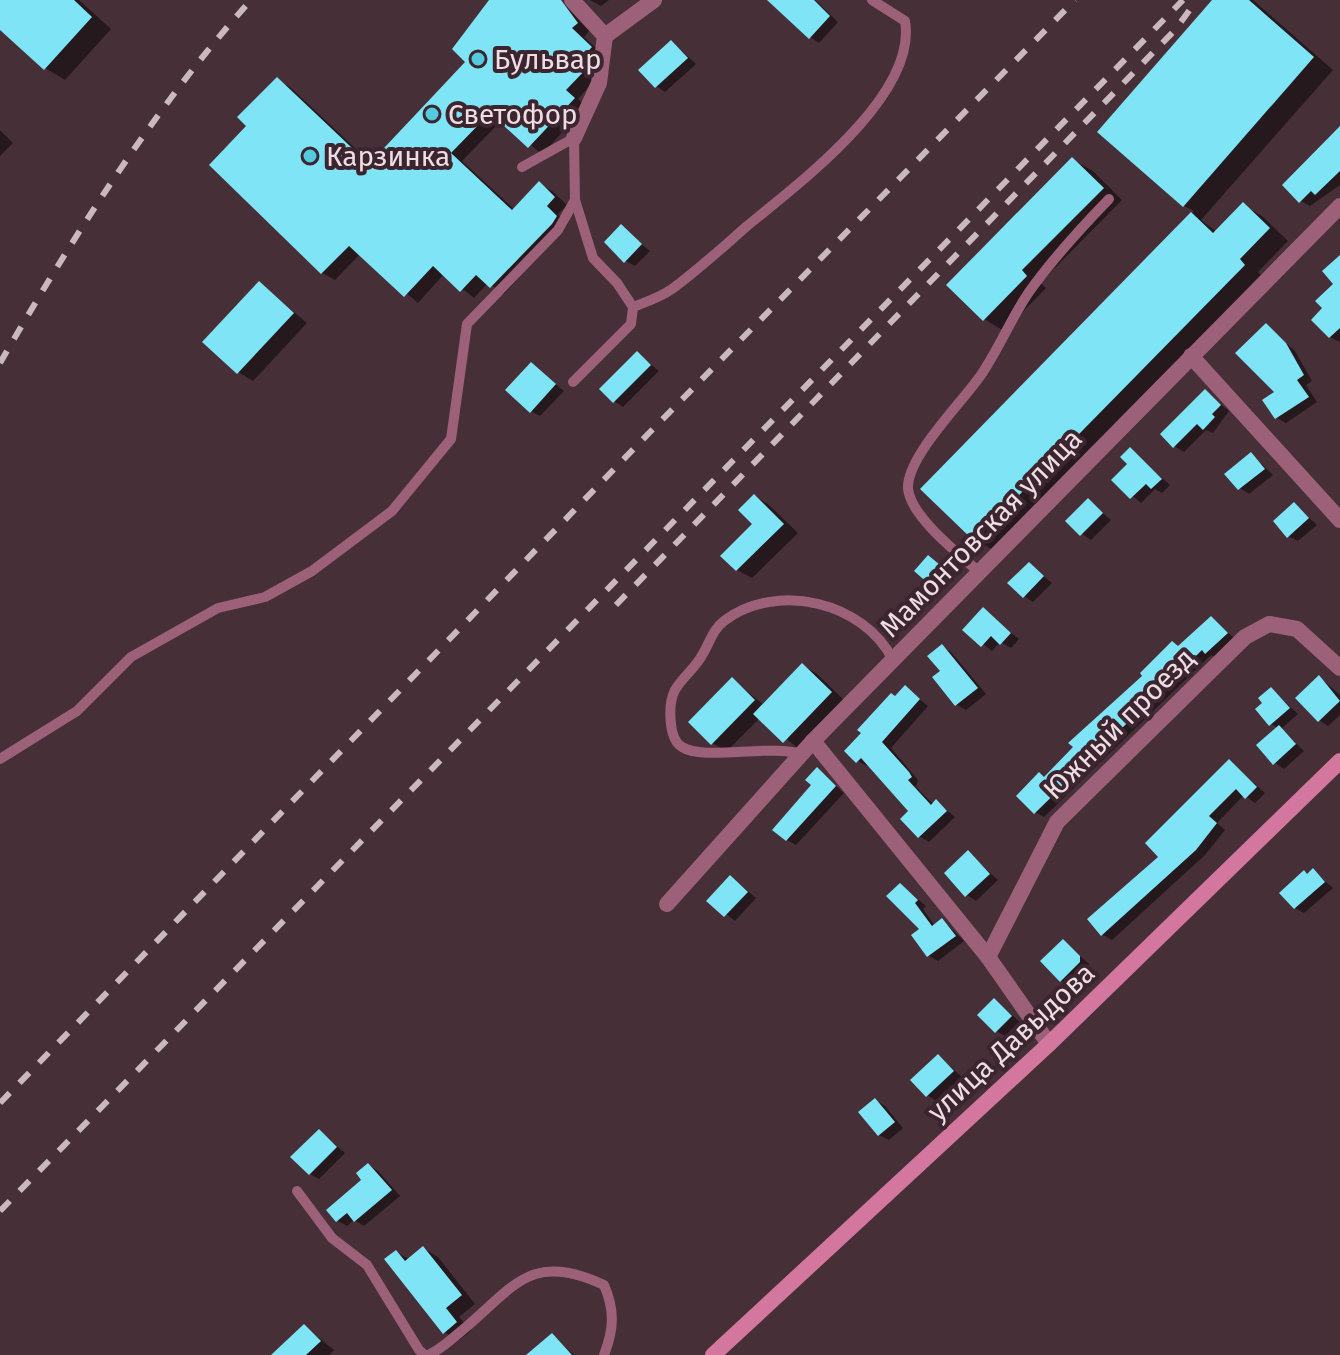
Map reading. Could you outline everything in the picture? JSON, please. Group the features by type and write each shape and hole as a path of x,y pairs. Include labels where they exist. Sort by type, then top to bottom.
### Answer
{"main road":[{"name":"улица Давыдова","path":"713,1355 1049,1044 1340,761"}],"street":[{"path":"572,0 605,36"},
{"path":"574,138 599,83 605,36 654,0"},
{"name":"Мамонтовская улица","path":"667,904 808,747 1340,206"},
{"path":"1191,356 1340,520"},
{"name":"Южный проезд","path":"988,957 1057,822 1245,637 1269,624 1297,629 1340,668"},
{"path":"808,747 988,957 1049,1044"}],"lane":[{"path":"633,307 670,291 831,156 886,90 899,67 908,36 905,21 872,0"},
{"path":"522,167 574,138 575,200 593,258 617,283 633,307 631,324 573,382"},
{"path":"979,572 929,525 917,508 908,490 912,468 983,372 1028,293 1066,244 1109,199"},
{"path":"0,759 77,711 131,657 218,608 265,597 312,571 392,511 451,439 467,324 558,230 575,200"},
{"path":"808,747 707,753 690,752 678,745 672,733 673,693 703,655 721,623 739,611 766,604 822,603 873,630 893,660"},
{"path":"297,1191 332,1238 367,1265 419,1350 427,1355 437,1352 520,1280 543,1270 573,1271 604,1285 614,1308 610,1339 604,1355"}],"building":[{"path":"0,0 74,0 92,17 44,70 0,30"},
{"path":"489,0 561,0 578,23 572,28 592,47 582,58 590,65 566,90 575,98 528,148 490,113 451,153 512,210 539,181 555,197 547,206 557,216 552,224 490,288 476,275 460,292 433,266 404,297 349,246 321,274 209,165 246,126 237,117 277,77 369,164 465,62 452,49"},
{"path":"767,0 814,0 830,16 809,39"},
{"path":"1212,0 1249,0 1314,57 1183,207 1097,132"},
{"path":"671,40 688,58 655,88 638,70"},
{"path":"1340,126 1340,171 1315,195 1311,191 1299,203 1282,185"},
{"path":"1072,157 1104,188 1022,270 1027,276 983,321 946,285"},
{"path":"1243,202 1270,228 1240,259 1245,265 974,541 920,489 1191,212 1213,233"},
{"path":"621,224 642,244 624,263 604,242"},
{"path":"1340,255 1340,328 1329,338 1311,320 1322,308 1315,301 1333,284 1322,271"},
{"path":"259,281 294,313 237,374 202,342"},
{"path":"1266,323 1286,343 1304,375 1297,380 1309,397 1275,419 1262,400 1274,392 1235,353"},
{"path":"637,351 651,365 613,403 599,389"},
{"path":"531,362 556,384 530,413 505,390"},
{"path":"1205,389 1221,405 1212,414 1215,417 1203,430 1197,424 1173,448 1160,434"},
{"path":"1130,447 1162,479 1151,489 1146,484 1130,499 1111,480 1127,464 1120,457"},
{"path":"1251,452 1265,469 1238,490 1224,474"},
{"path":"754,494 784,524 736,571 720,556 752,524 738,510"},
{"path":"1088,498 1103,513 1080,536 1065,521"},
{"path":"1294,502 1309,518 1287,538 1273,521"},
{"path":"928,555 946,570 931,586 914,571"},
{"path":"1029,562 1044,576 1023,598 1007,583"},
{"path":"983,607 1011,633 1000,645 991,636 981,647 962,630"},
{"path":"1211,616 1228,633 1205,654 1202,650 1034,814 1016,796 1039,772 1044,777 1073,747 1068,743 1142,676 1140,673 1172,641 1178,646"},
{"path":"942,644 978,688 955,706 932,677 940,671 927,656"},
{"path":"802,663 832,692 783,743 753,714"},
{"path":"1319,675 1340,701 1318,722 1295,698"},
{"path":"732,677 755,700 711,745 688,722"},
{"path":"905,685 920,699 882,742 909,772 912,777 908,780 931,805 936,799 947,811 918,838 900,819 908,811 861,758 856,763 844,751 861,733 857,730 891,693 895,696"},
{"path":"1271,687 1290,708 1269,726 1255,709 1262,703 1258,698"},
{"path":"1279,725 1296,744 1273,765 1256,745"},
{"path":"1229,759 1257,787 1245,799 1236,789 1209,816 1217,823 1196,850 1101,936 1087,919 1158,857 1145,843"},
{"path":"817,767 836,786 786,841 772,830 811,785 805,780"},
{"path":"968,850 990,874 965,897 944,873"},
{"path":"1313,868 1325,882 1294,909 1279,893 1304,870 1307,874"},
{"path":"730,875 748,892 724,917 706,901"},
{"path":"900,883 918,900 915,903 932,926 942,918 956,936 927,957 911,935 919,929 886,896"},
{"path":"1063,939 1080,956 1080,962 1060,982 1040,961"},
{"path":"994,998 1012,1016 995,1033 977,1015"},
{"path":"938,1054 954,1071 926,1097 910,1080"},
{"path":"875,1098 895,1122 878,1136 858,1112"},
{"path":"319,1129 337,1147 309,1175 290,1157"},
{"path":"368,1163 392,1190 354,1222 347,1213 336,1222 326,1210 361,1180 356,1173"},
{"path":"423,1246 462,1295 446,1308 457,1322 443,1334 384,1259 396,1250 405,1261"},
{"path":"304,1324 321,1341 306,1355 271,1355"},
{"path":"552,1333 572,1355 526,1355"}],"railway":[{"path":"0,363 116,175 182,84 251,0"},
{"path":"0,1103 651,431 1075,0"},
{"path":"0,1211 1183,0"},
{"path":"616,605 1175,30 1197,0"}],"place":[{"name":"Бульвар","path":"478,59"},
{"name":"Светофор","path":"432,114"},
{"name":"Карзинка","path":"310,156"}]}
